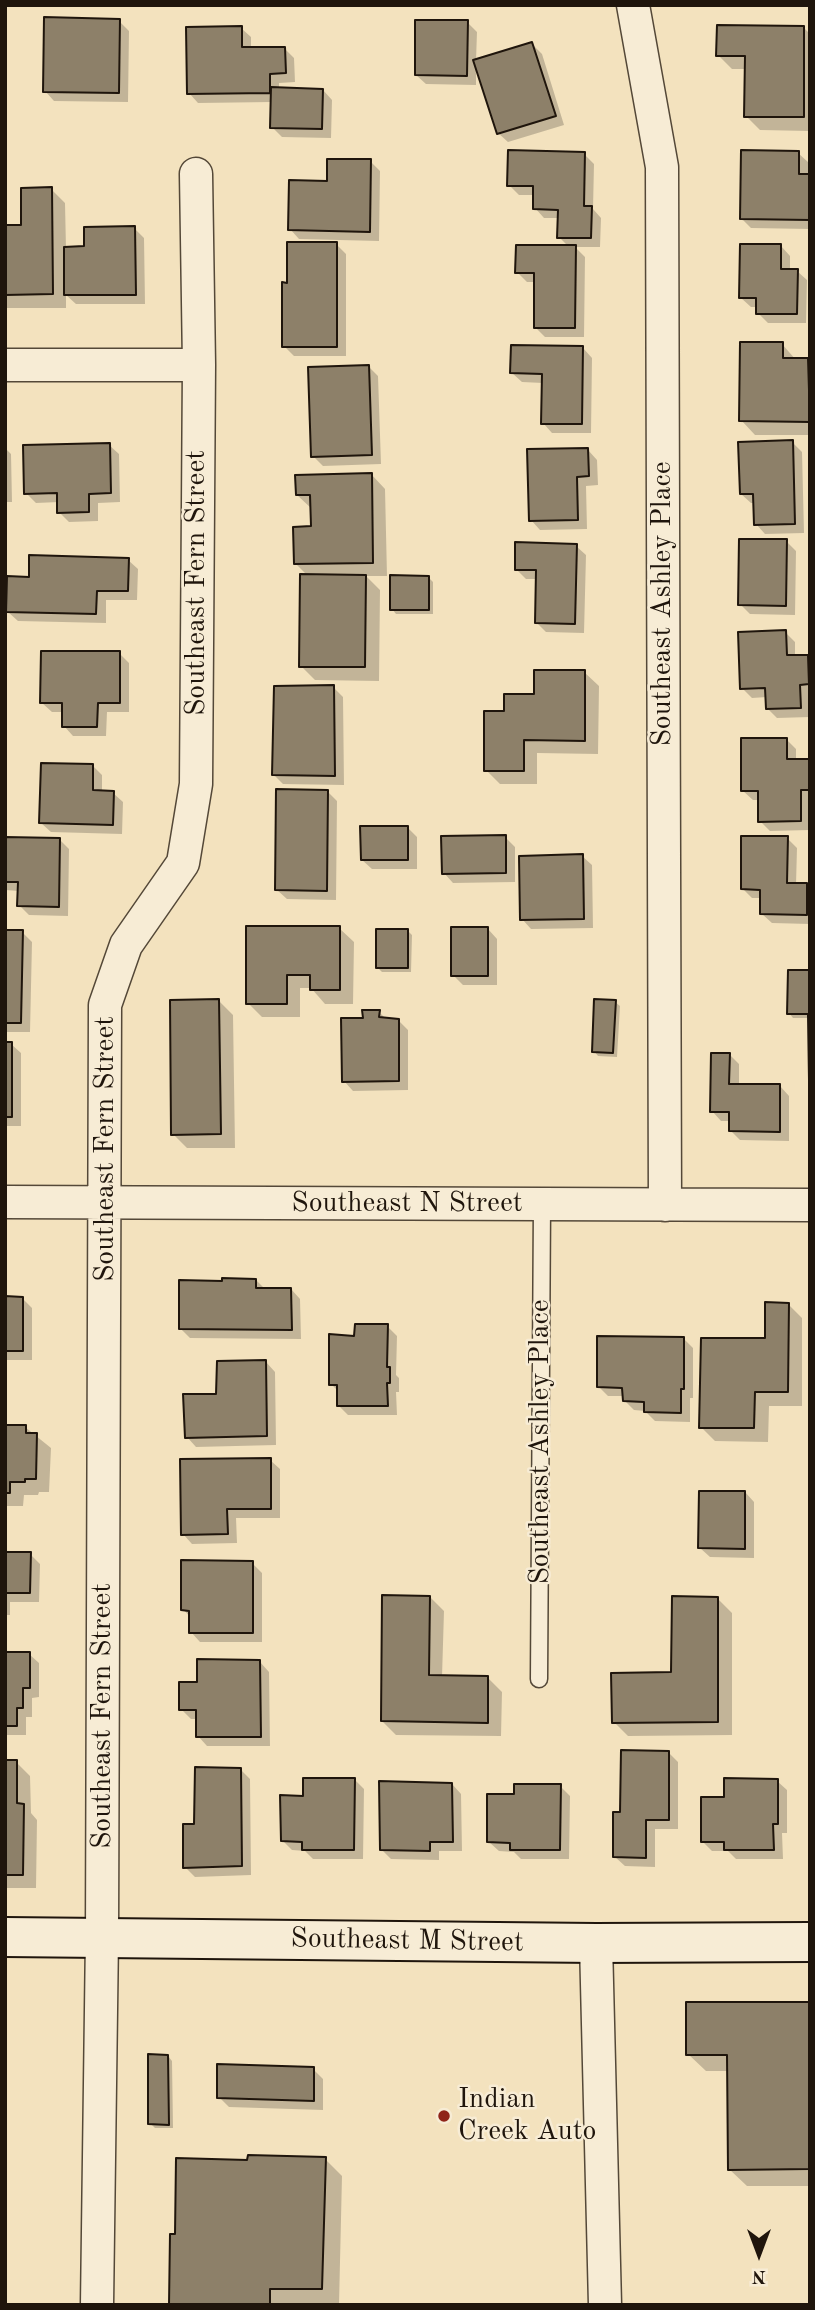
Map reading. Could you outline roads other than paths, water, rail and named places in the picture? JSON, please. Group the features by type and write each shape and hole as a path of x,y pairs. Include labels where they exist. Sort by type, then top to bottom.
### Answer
{"street":[{"name":"Southeast Ashley Place","path":"632,5 662,167 665,1205"},
{"name":"Southeast Fern Street","path":"97,2305 102,1937 105,1005 126,946 183,863 196,784 199,365 196,174"},
{"path":"5,365 199,365"},
{"name":"Southeast N Street","path":"5,1202 810,1205"},
{"name":"Southeast M Street","path":"5,1937 596,1943 810,1942"},
{"path":"596,1943 605,2305"}],"lane":[{"name":"Southeast Ashley Place","path":"540,1679 542,1204"}],"place":[{"name":"Indian Creek Auto","path":"444,2116"}]}
